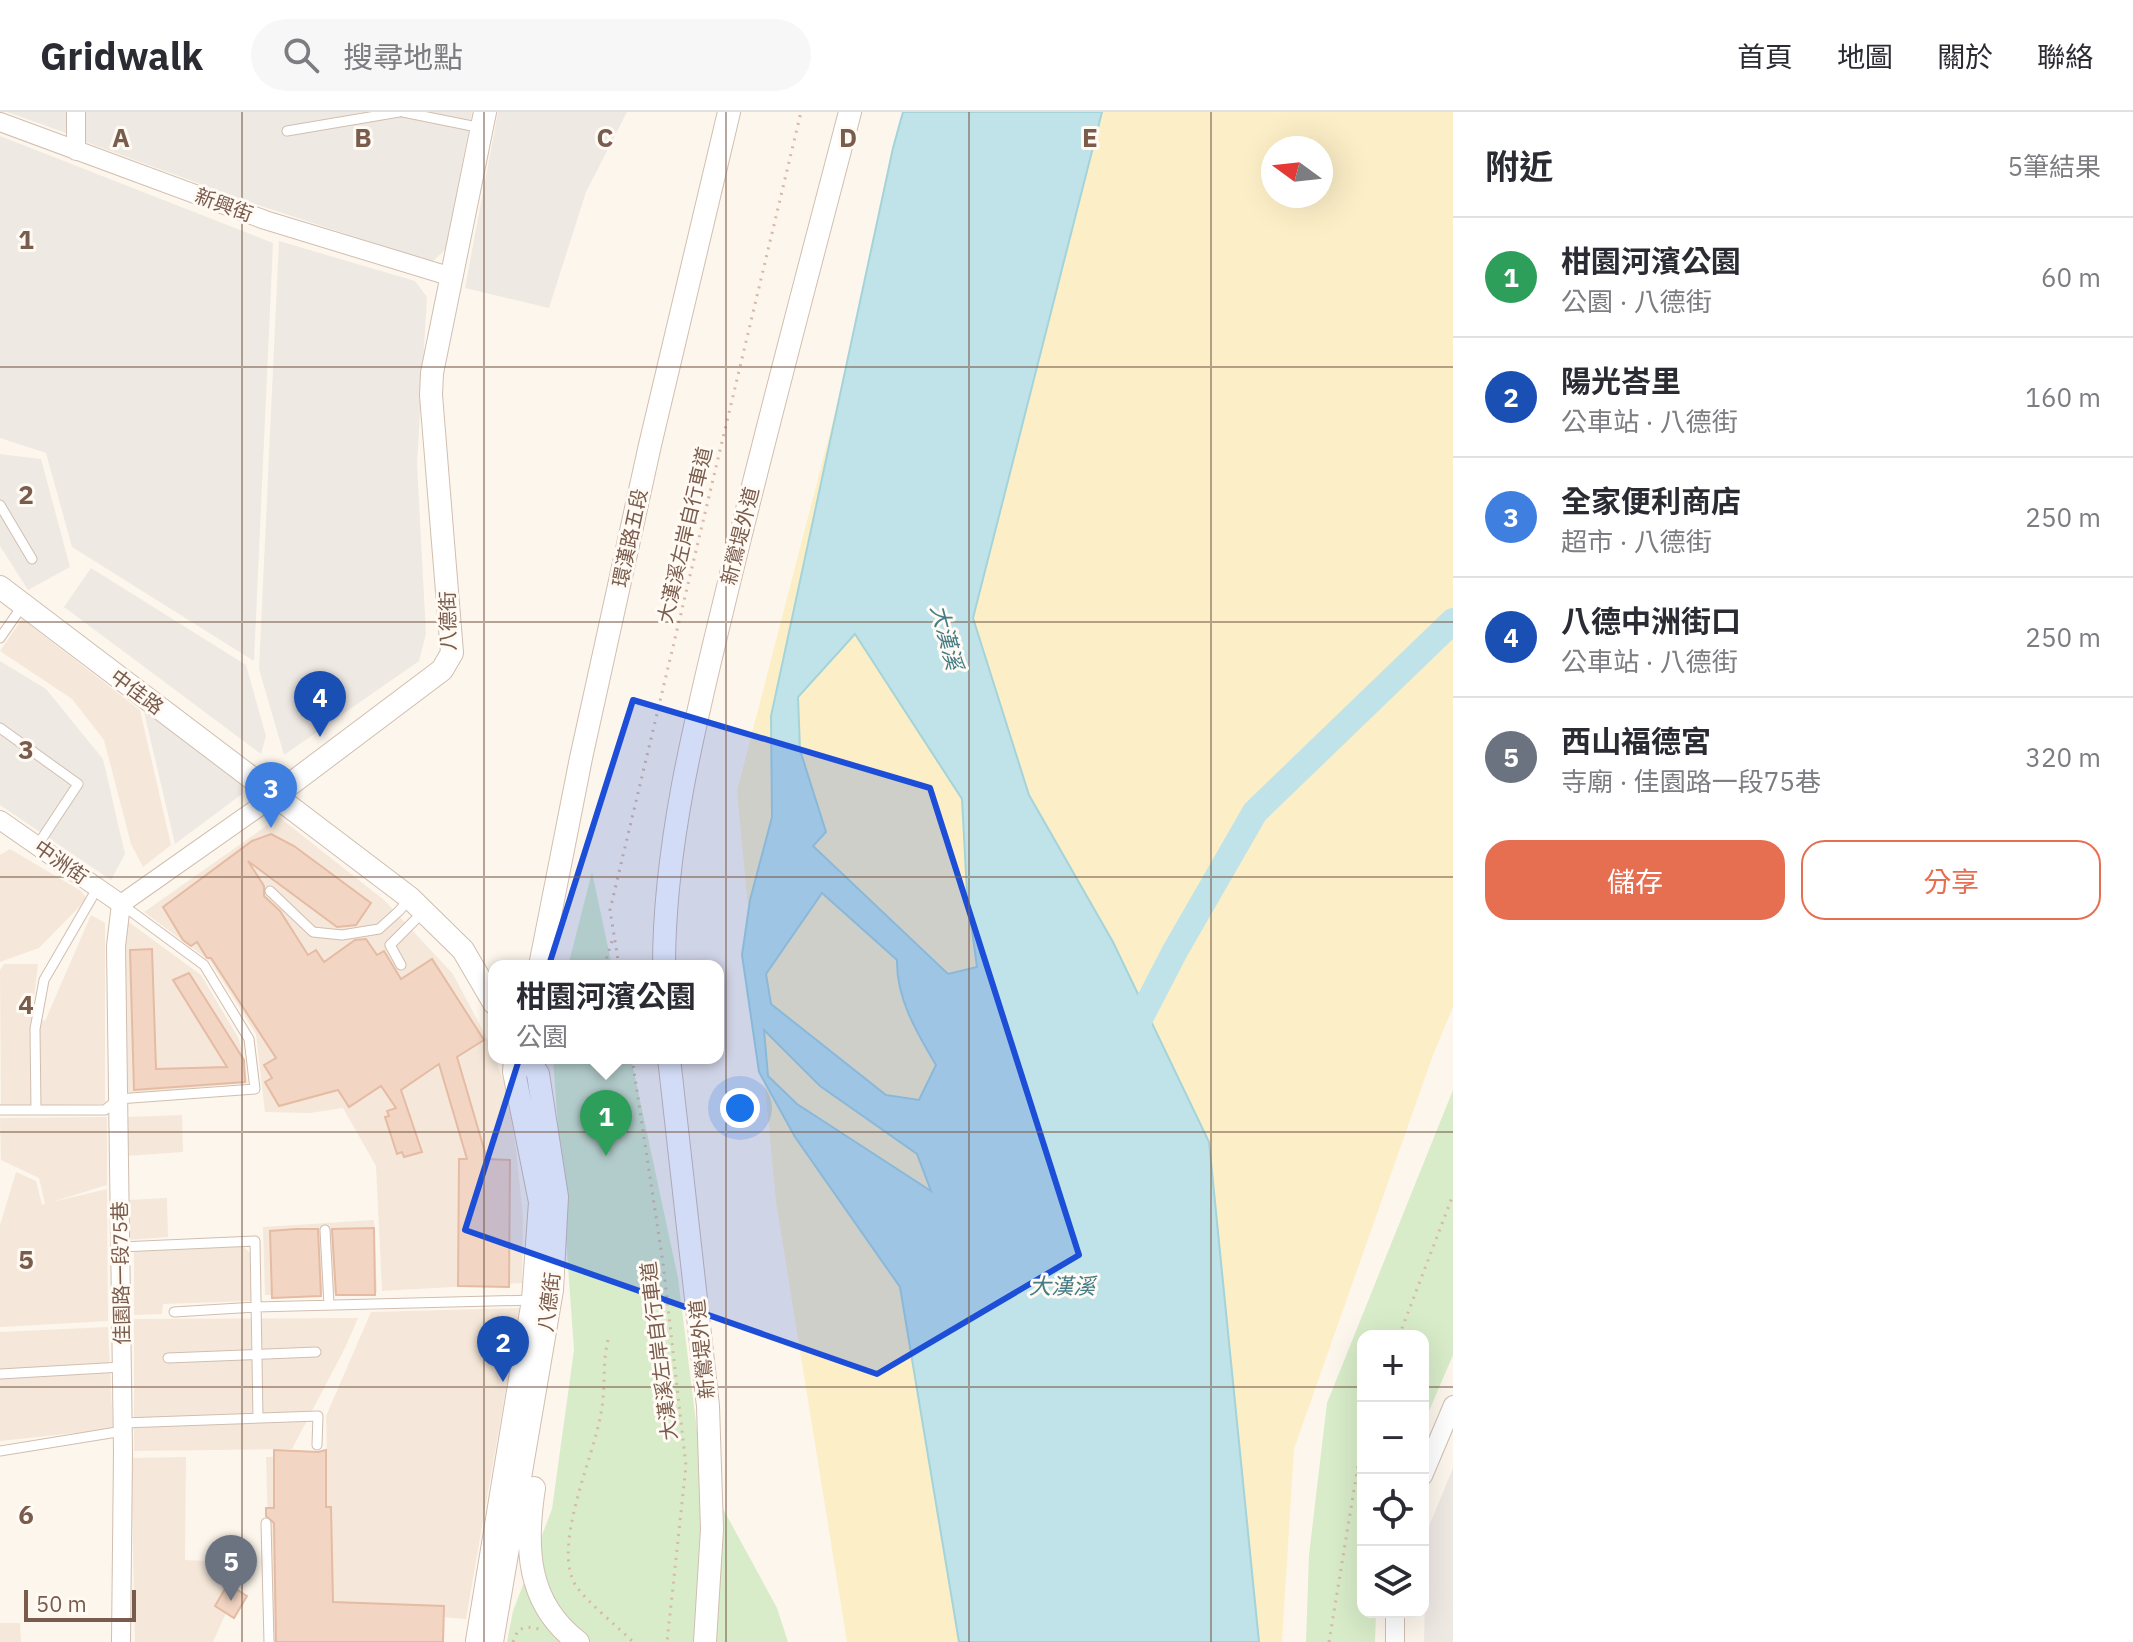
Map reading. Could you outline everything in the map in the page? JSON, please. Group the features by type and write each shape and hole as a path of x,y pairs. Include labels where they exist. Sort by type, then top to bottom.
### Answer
{"street":[{"path":"76,112 76,151"},
{"name":"環漢路五段","path":"541,960 581,758 650,445 729,112"},
{"name":"新鶯堤外道","path":"664,960 672,861 691,741 750,496 850,112"},
{"name":"八德街","path":"276,795 442,670 452,653 431,395 432,373 484,120"},
{"name":"新興街","path":"0,122 265,220 452,277"},
{"name":"中佳路","path":"0,587 276,795"},
{"path":"121,904 276,795 417,905 463,950 488,993"},
{"name":"中洲街","path":"0,820 121,904"},
{"name":"佳園路一段75巷","path":"121,904 116,946 123,1427 121,1642"},
{"name":"八德街","path":"477,1642 533,1300 540,1202 515,1064"},
{"name":"八德街","path":"492,1642 552,1290 557,1197 538,1074 532,1064"},
{"name":"新鶯堤外道","path":"670,1064 708,1406 712,1529 705,1642"},
{"path":"557,1197 566,1256 562,1318 527,1529 529,1561 540,1596 565,1633 578,1642"},
{"path":"1424,1474 1453,1405"},
{"path":"1395,1618 1395,1642"}],"lane":[{"path":"287,131 401,112 484,120"},
{"path":"0,505 32,559"},
{"path":"0,638 23,605"},
{"path":"0,728 78,784 37,846"},
{"path":"36,1110 35,1029 44,980 98,887"},
{"path":"270,891 313,932 342,935 379,929 399,911 417,905"},
{"path":"0,1110 105,1110 118,1099 255,1089 249,1039 204,965 121,904"},
{"path":"401,965 390,945 417,905"},
{"path":"325,1230 329,1305"},
{"path":"120,1247 255,1241 258,1418"},
{"path":"174,1312 533,1300"},
{"path":"168,1358 316,1352"},
{"path":"0,1374 122,1367"},
{"path":"0,1451 123,1427 318,1416 317,1445"},
{"path":"266,1523 269,1642"}],"path":[{"name":"大漢溪左岸自行車道","path":"618,960 610,910 801,112"},
{"path":"606,960 614,935"},
{"name":"大漢溪左岸自行車道","path":"633,1064 667,1299 686,1466 667,1642"},
{"path":"1401,1330 1453,1195"},
{"path":"658,1300 667,1299"},
{"path":"608,1340 604,1359 602,1412 568,1544 569,1567 576,1586 633,1642"},
{"path":"1329,1642 1357,1472"},
{"path":"513,1642 518,1630 527,1627 539,1628 547,1635"}],"highlighted area":[{"path":"633,700 930,788 1079,1255 877,1374 465,1230"}],"shaded area":[{"path":"7,112 66,112 66,133"},
{"path":"83,112 472,112 446,249 432,262 252,203 83,141"},
{"path":"498,112 627,112 586,192 549,308 465,288"},
{"path":"0,136 273,243 254,661 72,547 46,453 0,438"},
{"path":"279,241 415,281 427,297 417,464 426,634 419,661 284,755 259,669"},
{"path":"0,454 41,459 70,567 28,590 0,546"},
{"path":"91,568 246,665 266,736 261,754 64,607"},
{"path":"22,619 140,710 171,845 143,867 131,844 104,740 72,699 0,651"},
{"path":"0,661 46,689 103,759 125,854 111,880 0,805"},
{"path":"144,712 246,779 242,794 175,844"},
{"path":"279,817 384,900 453,974 488,1040 488,1064 497,1064 506,1088 523,1217 522,1283 382,1291 376,1166 343,1108 310,1113 265,1112 256,1034 210,961 144,912"},
{"path":"10,849 81,891 87,899 39,948 0,962 0,855"},
{"path":"91,915 105,923 105,1104 1,1106 0,970 4,964 38,964 32,1015 45,1021"},
{"path":"126,920 201,975 239,1039 248,1083 127,1094 123,938"},
{"path":"182,1115 183,1152 126,1156 127,1117"},
{"path":"107,1117 107,1185 52,1202 107,1189 108,1321 0,1327 0,1225 16,1172 36,1181 42,1205 45,1204 39,1178 1,1160 0,1118"},
{"path":"167,1198 168,1237 129,1240 127,1200"},
{"path":"374,1220 377,1292 265,1295 263,1227"},
{"path":"242,1245 251,1254 252,1301 163,1304 162,1314 134,1315 134,1250"},
{"path":"520,1308 466,1619 442,1617 442,1642 271,1642 266,1457 327,1455 326,1416 371,1312"},
{"path":"358,1318 292,1449 134,1451 134,1319"},
{"path":"108,1327 113,1429 0,1441 0,1332"},
{"path":"186,1457 185,1560 248,1563 213,1642 135,1642 131,1458"},
{"path":"1453,1468 1453,1642 1424,1642 1425,1618 1429,1618 1429,1526"},
{"path":"0,1623 20,1623 21,1642 0,1642"}],"green space":[{"path":"592,872 611,960 570,960"},
{"path":"553,1064 632,1064 678,1278 702,1470 777,1608 788,1642 507,1642 513,1611 552,1509 574,1350"},
{"path":"1453,1090 1453,1355 1429,1411 1429,1330 1357,1330 1357,1618 1376,1618 1375,1642 1306,1642 1309,1555 1327,1403"}],"sand":[{"path":"913,112 1453,112 1453,1007 1433,1055 1294,1449 1282,1642 847,1642 776,1202 737,791"}],"water":[{"name":"大漢溪","path":"903,112 1102,112 973,618 1029,795 1113,942 1209,1142 1259,1642 959,1642 900,1287 795,1137 759,1072 742,955 750,900 772,817 771,716","holes":["855,634 962,799 967,893 977,967 948,974 813,846 826,832 800,750 798,697","822,893 897,960 904,1001 936,1065 919,1100 886,1095 771,1004 766,974","764,1030 820,1086 917,1154 931,1191 797,1104 768,1076"]}],"building":[{"path":"271,834 294,846 371,903 356,925 337,927 248,861 264,886 264,896 280,911 308,955 316,950 324,962 355,940 366,939 377,955 384,951 401,979 432,959 484,1040 457,1057 487,1159 510,1160 509,1287 458,1286 459,1159 467,1159 439,1064 401,1090 422,1152 404,1157 402,1152 397,1154 385,1117 389,1116 387,1111 396,1108 381,1086 349,1107 338,1090 279,1106 265,1082 272,1078 264,1065 276,1058 211,958 207,958 197,942 191,946 183,940 163,907 252,841"},
{"path":"152,949 156,1069 227,1067 173,980 189,973 244,1060 245,1082 134,1090 130,950"},
{"path":"374,1228 375,1295 336,1295 332,1229"},
{"path":"318,1229 321,1296 272,1298 270,1231"},
{"path":"274,1450 326,1450 326,1507 331,1507 333,1602 444,1606 443,1642 276,1642 274,1523 266,1516 266,1508 274,1508"},
{"path":"228,1584 247,1596 234,1618 215,1606"}],"waterway":[{"path":"1130,1038 1175,951 1255,812 1453,621"}],"place":[{"name":"八德中洲街口","path":"320,737"},
{"name":"全家便利商店","path":"271,828"},
{"name":"柑園河濱公園","path":"606,1156"},
{"name":"陽光峇里","path":"503,1382"},
{"name":"西山福德宮","path":"231,1601"}]}
